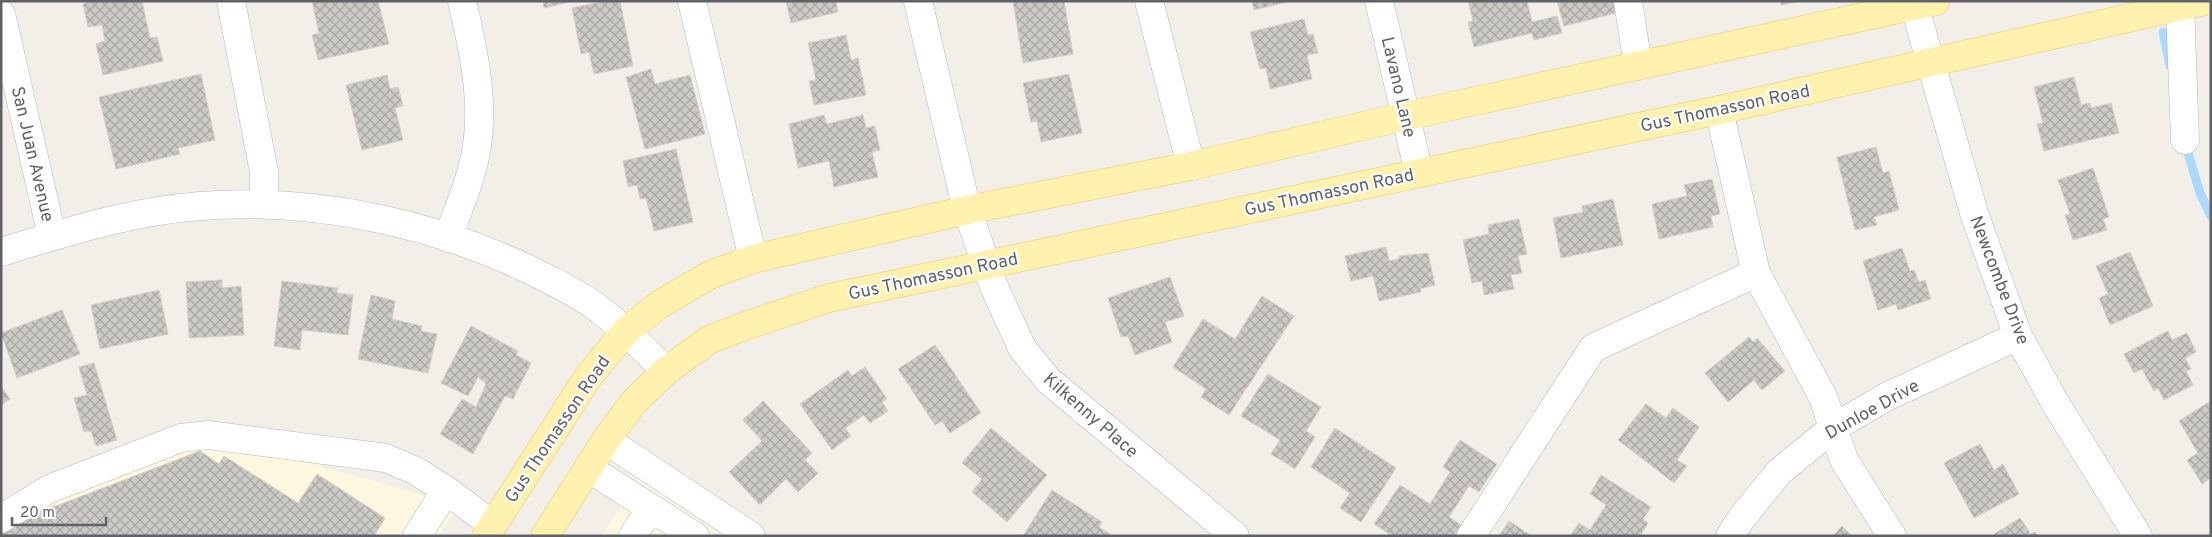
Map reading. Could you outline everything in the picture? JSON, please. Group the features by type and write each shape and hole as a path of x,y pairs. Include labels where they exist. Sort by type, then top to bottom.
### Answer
{"main road":[{"name":"Gus Thomasson Road","path":"489,531 588,377 626,332 660,304 710,275 753,259 967,210 1191,166 1406,116 1921,3"},
{"name":"Gus Thomasson Road","path":"545,536 606,440 633,403 666,371 709,340 829,298 1719,110 1932,64 2192,4"}],"street":[{"path":"231,1 264,172 264,204"},
{"path":"448,238 477,147 479,103 472,44 462,1"},
{"path":"692,1 753,259"},
{"name":"Kilkenny Place","path":"918,1 967,210 986,265 1022,348 1048,380 1235,536"},
{"path":"1149,1 1191,166"},
{"name":"Lavano Lane","path":"1379,1 1419,173"},
{"path":"1628,1 1638,66"},
{"name":"Newcombe Drive","path":"1921,3 1932,64 1974,213 2018,336 2056,406 2138,536"},
{"path":"2184,140 2192,4"},
{"name":"San Juan Avenue","path":"1,14 52,236"},
{"path":"1719,110 1756,273 1823,397 1844,460 1892,536"},
{"path":"1,252 117,219 190,207 264,204 322,209 392,222 448,238 514,262 566,288 600,309 666,371"},
{"path":"1471,536 1593,348 1756,273"},
{"name":"Dunloe Drive","path":"1730,536 1740,519 1779,472 1832,428 1886,398 2018,336"},
{"path":"1,519 49,490 181,438 208,435 386,458 416,471 446,490 489,531"},
{"path":"606,440 751,536"},
{"path":"588,468 695,536"},
{"path":"417,536 446,490"},
{"path":"633,536 650,508"}],"shaded area":[{"path":"186,428 458,505 439,536 1,536 1,519"},
{"path":"645,467 749,536 602,536"}],"building":[{"path":"93,1 142,1 150,38 157,37 163,61 103,75 96,44 105,41 102,25 88,27 83,4"},
{"path":"312,1 378,1 389,44 318,60 312,35 319,33"},
{"path":"543,1 574,1 544,8"},
{"path":"606,1 620,1 633,66 594,74 589,52 581,54 572,8"},
{"path":"786,1 836,1 838,12 791,23"},
{"path":"1013,1 1064,1 1073,54 1023,63"},
{"path":"1252,1 1291,1 1254,10"},
{"path":"1468,1 1527,1 1532,22 1557,16 1562,33 1534,40 1532,33 1474,47 1468,22 1473,21"},
{"path":"1557,1 1613,1 1616,13 1564,26"},
{"path":"1780,1 1801,1 1781,5"},
{"path":"1304,19 1308,35 1313,34 1318,53 1307,55 1312,79 1270,89 1266,68 1260,69 1250,32"},
{"path":"846,35 851,60 858,58 866,95 814,105 809,81 816,80 808,43"},
{"path":"651,69 655,84 690,75 705,134 645,149 626,77"},
{"path":"201,74 215,140 178,148 180,154 116,169 99,97"},
{"path":"1069,74 1082,133 1041,142 1037,121 1031,122 1023,83"},
{"path":"387,75 390,89 398,87 403,106 395,108 403,140 362,150 346,85"},
{"path":"2074,77 2081,105 2090,103 2091,108 2111,103 2119,133 2044,151 2037,124 2043,123 2034,87"},
{"path":"824,115 827,124 863,115 866,128 875,126 880,150 872,152 878,177 834,187 829,161 798,168 789,124"},
{"path":"1876,147 1883,173 1889,171 1899,210 1874,217 1877,225 1855,230 1837,157"},
{"path":"676,149 693,222 654,231 646,198 640,199 637,185 628,187 623,161"},
{"path":"2093,168 2109,217 2103,219 2107,230 2073,240 2065,215 2070,214 2058,180"},
{"path":"1712,179 1720,214 1711,216 1713,227 1659,239 1652,204 1687,196 1684,185"},
{"path":"1613,199 1623,245 1561,258 1553,218 1583,212 1582,206"},
{"path":"1519,219 1527,254 1518,256 1522,273 1511,275 1514,289 1484,295 1482,281 1472,283 1463,240 1489,234 1488,225"},
{"path":"1386,247 1389,261 1399,259 1399,256 1428,253 1435,285 1420,289 1421,292 1379,301 1373,276 1351,281 1345,256"},
{"path":"1902,248 1910,271 1914,270 1919,282 1925,280 1931,299 1898,310 1896,304 1878,310 1863,261"},
{"path":"2130,252 2153,306 2110,325 2099,298 2108,294 2096,266"},
{"path":"1170,277 1184,316 1165,322 1172,342 1135,355 1128,336 1121,337 1108,298"},
{"path":"222,280 222,288 241,286 244,335 189,338 186,282"},
{"path":"282,281 338,288 337,293 353,295 348,335 302,330 300,350 274,346"},
{"path":"159,290 168,334 100,349 91,305"},
{"path":"371,295 395,301 392,319 422,326 421,331 437,334 428,373 358,359"},
{"path":"1262,296 1294,316 1229,415 1201,397 1206,389 1173,367 1203,319 1235,339"},
{"path":"62,310 80,354 17,378 1,333"},
{"path":"471,326 518,351 516,355 531,363 513,399 505,396 473,454 440,434 462,399 476,407 486,384 478,377 468,396 441,383"},
{"path":"2168,331 2172,340 2187,333 2196,352 2185,358 2191,369 2186,371 2193,385 2164,400 2158,388 2154,391 2142,369 2134,373 2124,354"},
{"path":"1749,337 1753,342 1757,338 1785,371 1762,390 1754,380 1728,402 1705,373"},
{"path":"935,345 981,413 950,433 942,421 935,425 898,369"},
{"path":"94,363 117,440 96,446 91,431 84,432 74,398 87,395 79,367"},
{"path":"865,367 887,399 882,402 888,411 870,423 864,415 845,428 851,436 832,450 800,404 848,370 852,376"},
{"path":"1268,374 1321,407 1306,431 1315,437 1295,469 1271,454 1280,440 1241,416"},
{"path":"1,386 10,399 1,405"},
{"path":"763,401 812,453 805,460 818,473 798,492 786,479 760,505 729,472 762,441 743,420"},
{"path":"2209,402 2211,405 2211,478 2202,484 2187,460 2198,453 2179,421"},
{"path":"1646,404 1666,418 1673,408 1699,427 1677,460 1687,466 1674,483 1618,440"},
{"path":"991,428 1047,475 1007,522 972,492 982,479 962,463"},
{"path":"1335,428 1396,468 1361,522 1340,508 1350,493 1311,467"},
{"path":"1460,440 1497,464 1479,492 1469,486 1449,517 1461,525 1454,536 1392,536 1374,524 1400,485 1430,504 1450,472 1443,467"},
{"path":"1980,444 1994,470 2003,464 2019,494 1974,518 1944,463"},
{"path":"200,451 219,464 224,456 298,503 317,474 385,518 374,536 1,536 1,527"},
{"path":"1601,475 1651,507 1643,519 1648,523 1640,536 1570,536 1579,523 1590,530 1606,505 1590,494"},
{"path":"1052,490 1102,522 1099,527 1110,534 1109,536 1023,536"},
{"path":"2020,518 2031,534 2035,532 2038,536 1995,536 1994,534"},
{"path":"1509,521 1532,536 1499,536"},
{"path":"1842,526 1852,536 1833,536"}],"waterway":[{"path":"2163,32 2170,66"},
{"path":"2185,143 2200,193 2211,216"}]}
